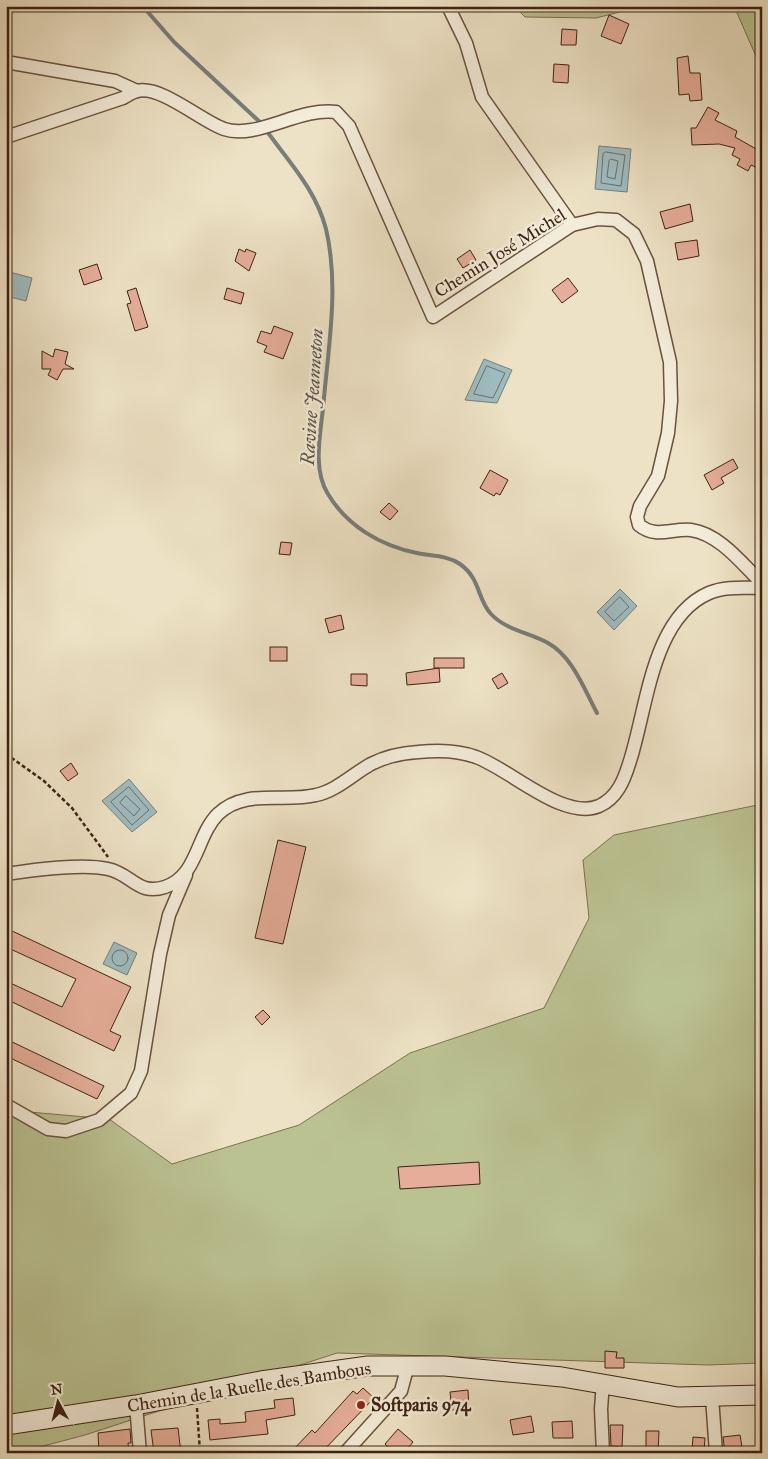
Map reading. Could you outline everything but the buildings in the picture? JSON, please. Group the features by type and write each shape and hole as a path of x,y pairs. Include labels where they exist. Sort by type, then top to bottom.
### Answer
{"street":[{"path":"448,6 466,43 482,97 572,225"},
{"name":"Chemin José Michel","path":"6,62 115,81 138,91 153,92 224,129 247,131 321,111 336,112 349,126 433,317 572,225 598,219 616,220 634,234 647,261 670,362 671,401 668,433 658,476 640,506 637,517 639,525 654,533 692,530 706,536 730,552 762,583"},
{"path":"6,137 123,98 138,91"},
{"path":"6,1105 48,1129 66,1131 83,1127 99,1120 131,1093 141,1071 160,954 169,915 208,827 218,814 238,802 263,797 305,797 323,793 372,764 405,754 455,751 491,763 552,800 572,808 587,809 599,806 608,800 622,784 637,741 657,658 679,615 692,602 710,593 728,588 762,588"},
{"path":"6,874 89,867 110,869 120,872 141,888 150,890 174,884 186,874"},
{"path":"345,1453 401,1391 408,1365"},
{"name":"Chemin de la Ruelle des Bambous","path":"6,1425 136,1405 333,1370 408,1365 464,1368 603,1382 678,1396 762,1395"},
{"path":"603,1382 601,1409 603,1453"},
{"path":"712,1397 716,1453"},
{"path":"136,1405 140,1453"}],"path":[{"path":"6,754 44,781 72,808 120,872"},
{"path":"196,1394 200,1453"}],"green space":[{"path":"514,6 644,6 596,18 525,17"},
{"path":"734,6 762,6 762,70"},
{"path":"762,804 762,1363 708,1365 337,1353 85,1435 17,1453 6,1453 6,1110 109,1119 172,1164 299,1125 410,1053 544,1008 589,918 583,860 614,835"}],"water":[{"path":"599,146 631,149 627,192 595,189"},
{"path":"6,271 32,278 26,301 6,296"},
{"path":"484,359 512,370 497,403 465,400"},
{"path":"620,589 637,606 614,630 597,612"},
{"path":"129,779 157,812 132,832 102,801"},
{"path":"114,942 137,953 127,975 103,964"}],"waterway":[{"name":"Ravine Jeanneton","path":"140,6 146,10 174,42 262,124"},
{"name":"Ravine Jeanneton","path":"266,130 301,177 316,202 326,229 330,250 332,314 319,447 320,472 328,494 345,516 378,540 404,550 444,557 460,564 472,576 483,602 491,614 511,628 548,643 564,656 577,674 597,713"}],"place":[{"name":"Softparis 974","path":"361,1405"}]}
